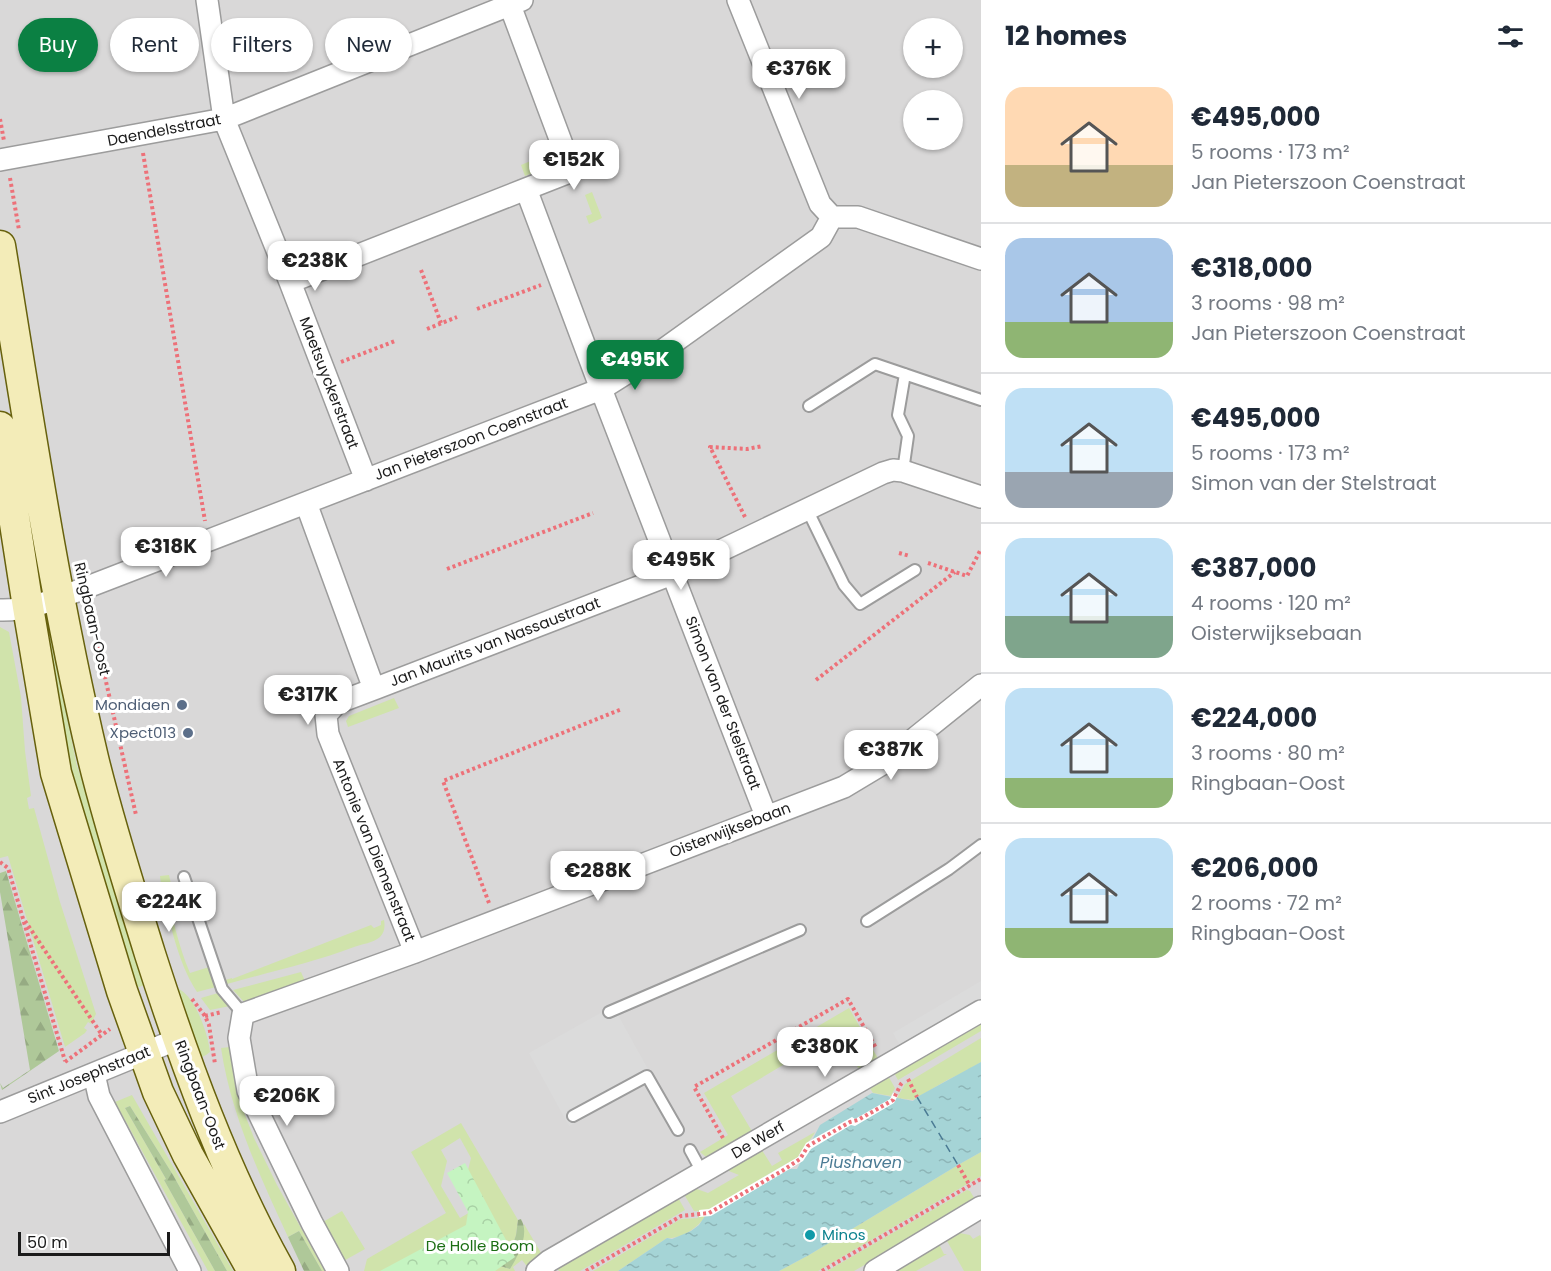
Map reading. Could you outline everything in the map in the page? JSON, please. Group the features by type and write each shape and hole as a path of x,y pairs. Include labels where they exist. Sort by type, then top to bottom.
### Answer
{"main road":[{"name":"Ringbaan-Oost","path":"10,241 72,593 94,759 109,817 178,1039 225,1160 265,1245 280,1271"},
{"name":"Ringbaan-Oost","path":"0,427 14,609 56,773 122,992 158,1092 188,1155 253,1271"}],"street":[{"name":"Maetsuyckerstraat","path":"207,0 224,119 366,480"},
{"path":"738,0 820,204 832,217 858,217 981,259"},
{"name":"Daendelsstraat","path":"3,160 224,119 513,2"},
{"path":"290,282 572,171 513,2"},
{"name":"Simon van der Stelstraat","path":"526,189 766,816"},
{"name":"Jan Pieterszoon Coenstraat","path":"72,593 601,389 663,350 821,237 832,217"},
{"name":"Jan Maurits van Nassaustraat","path":"374,689 672,574 883,473 893,470 903,471"},
{"path":"903,471 981,497"},
{"path":"306,503 374,689"},
{"name":"Ringbaan-Oost","path":"14,609 72,593"},
{"name":"Oisterwijksebaan","path":"243,1014 415,952 844,787 884,763 981,685"},
{"name":"Antonie van Diemenstraat","path":"374,689 337,703 326,715 328,734 415,952"},
{"name":"De Werf","path":"537,1271 549,1261 981,1011"},
{"path":"243,1014 238,1038 248,1091 338,1271"},
{"name":"Sint Josephstraat","path":"0,1112 178,1039"},
{"path":"94,1074 99,1096 190,1271"},
{"path":"875,1271 979,1214"}],"lane":[{"path":"809,406 875,364 981,400"},
{"path":"903,471 908,436 898,415 905,374"},
{"path":"807,509 844,585 860,604 918,565"},
{"path":"867,921 981,845"},
{"path":"184,877 222,989 243,1014"},
{"path":"609,1012 800,930"},
{"path":"573,1116 647,1076 678,1130"},
{"path":"690,1150 695,1176"}],"path":[{"path":"0,119 10,241"},
{"path":"140,135 208,541"},
{"path":"421,270 441,323"},
{"path":"477,309 560,278"},
{"path":"427,328 457,317"},
{"path":"323,369 395,341"},
{"path":"754,535 710,447 747,449 763,446"},
{"path":"447,569 593,513"},
{"path":"918,565 967,576 981,549"},
{"path":"899,553 910,556"},
{"path":"816,680 955,572"},
{"name":"Ringbaan-Oost","path":"72,593 137,821"},
{"path":"496,920 443,781 622,709"},
{"path":"0,862 8,868 65,1061"},
{"path":"23,919 102,1035"},
{"name":"Ringbaan-Oost","path":"188,993 205,1016 216,1070"},
{"path":"733,1154 694,1087 848,999 898,1087"},
{"path":"586,1271 681,1216 709,1213 720,1207 800,1159 808,1146 893,1100 898,1087 917,1074"},
{"path":"908,1079 917,1097"},
{"path":"822,1271 981,1179"}],"shaded area":[{"path":"0,0 981,0 981,1271 0,1271"},
{"path":"981,981 981,1000 901,1047 893,1033"},
{"path":"613,1006 654,1080 569,1126 529,1053"}],"green space":[{"path":"550,153 554,161 552,165 525,176 521,165"},
{"path":"592,192 602,218 589,224 586,216 592,214 585,195"},
{"path":"45,621 77,766 151,983 136,988 84,817 60,722"},
{"path":"0,627 9,632 21,697 31,796 27,798 29,809 34,808 60,902 96,1014 91,1024 88,1022 84,1028 87,1030 85,1033 65,1047 8,856 0,858"},
{"path":"394,698 399,708 348,727 346,721 349,716"},
{"path":"6,871 59,1051 2,1090 0,1083 3,1088 30,1070 0,892 0,873"},
{"path":"169,875 171,884 166,886 179,941 190,973 209,967 216,987 197,992 184,966 174,940 161,884 160,876"},
{"path":"384,920 383,933 371,942 306,963 227,984 225,980 371,925 374,928 381,925 381,921"},
{"path":"301,972 305,981 245,1003 233,990"},
{"path":"179,989 196,1008 207,1036 210,1052 200,1058 175,990"},
{"path":"218,993 230,1006 210,1010 201,998"},
{"path":"849,1008 879,1060 860,1071 837,1033 731,1096 753,1133 710,1158 700,1152 728,1135 704,1093"},
{"path":"981,1019 981,1031 898,1080 893,1071"},
{"path":"981,1038 981,1062 913,1100 897,1098 905,1084"},
{"path":"230,1047 242,1101 240,1102 254,1138 277,1185 327,1271 322,1271 299,1231 288,1237 267,1191 239,1121 232,1097 221,1048"},
{"path":"887,1074 895,1088 891,1096 873,1093 868,1085"},
{"path":"132,1095 233,1271 227,1271 173,1175 130,1106 125,1108 215,1271 208,1271 115,1102"},
{"path":"130,1106 173,1175 227,1271 215,1271 125,1108"},
{"path":"461,1123 518,1220 510,1253 477,1271 364,1271 367,1259 446,1213 411,1152","holes":["460,1138 471,1158 465,1182 479,1207 460,1218 441,1186 447,1161 441,1150"]},
{"path":"815,1132 798,1157 705,1217 689,1232 678,1237 667,1238 618,1271 593,1271 681,1219 698,1218 698,1211 694,1211 682,1191 694,1188 708,1193 739,1175 724,1169 760,1147 772,1166 782,1160 778,1153"},
{"path":"981,1152 981,1176 818,1271 779,1271 809,1255"},
{"name":"De Holle Boom","path":"465,1163 515,1257 495,1271 380,1271 466,1225 468,1212 447,1173"},
{"path":"967,1190 976,1201 854,1271 827,1271"},
{"path":"676,1194 685,1210 580,1271 559,1271 555,1265"},
{"path":"342,1211 365,1249 340,1263 340,1251 325,1225 321,1223"},
{"path":"521,1219 524,1238 516,1258 510,1269 497,1265 510,1253 518,1220"},
{"path":"524,1224 544,1258 529,1269 522,1260 513,1267 515,1271 486,1271 497,1265 510,1269 520,1248"},
{"path":"299,1231 322,1271 304,1271 288,1237"},
{"path":"959,1233 970,1235 973,1239 980,1235 981,1271 964,1271 947,1241"},
{"path":"939,1244 944,1254 947,1254 916,1271 892,1271"}],"water":[{"name":"Piushaven","path":"981,1062 981,1152 809,1255 779,1271 618,1271 667,1238 672,1239 691,1231 699,1225 709,1210 786,1164 788,1169 797,1169 820,1125 872,1093 913,1101"}],"pier":[{"path":"893,1093 898,1095 894,1103 811,1149 803,1161 711,1216 699,1217 699,1210 709,1209 798,1157 806,1143 890,1099"}],"ferry route":[{"path":"917,1097 958,1165"}],"place":[{"name":"Mondiaen","path":"182,705"},
{"name":"Xpect013","path":"188,733"},
{"name":"Minos","path":"810,1235"}]}
